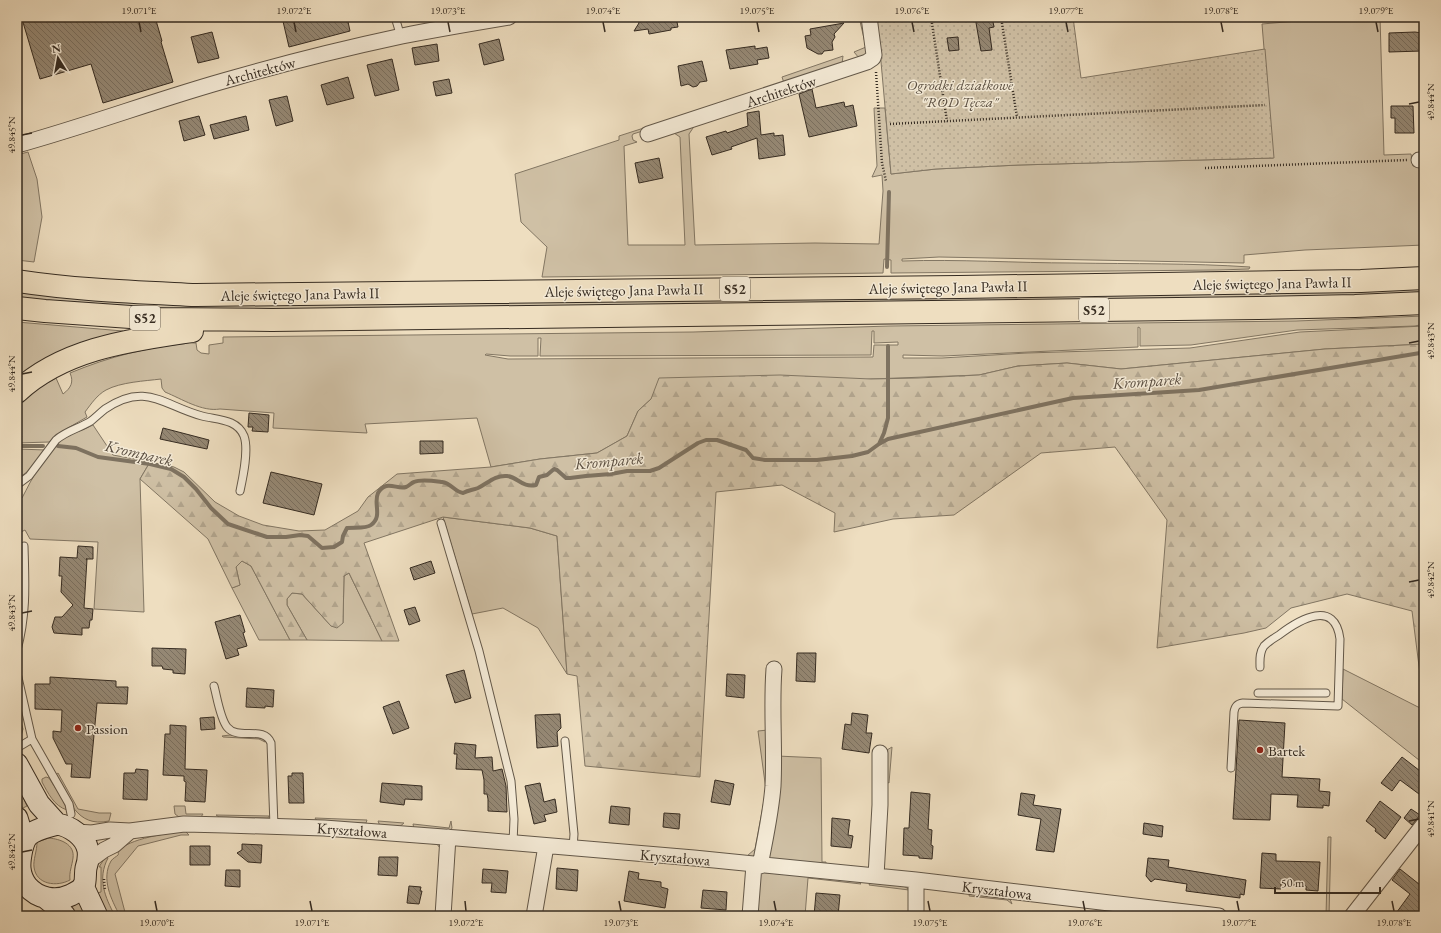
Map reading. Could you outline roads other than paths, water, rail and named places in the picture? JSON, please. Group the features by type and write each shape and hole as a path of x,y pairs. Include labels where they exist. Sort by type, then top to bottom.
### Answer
{"highway":[{"name":"Aleje świętego Jana Pawła II","path":"17,281 109,291 204,295 967,287 1361,281 1424,278"},
{"name":"Aleje świętego Jana Pawła II","path":"17,308 159,319 272,320 1258,308 1424,303"},
{"path":"17,392 41,374 61,363 80,355 110,346 151,336 272,320"}],"main road":[{"path":"17,764 39,804 68,823 88,848 89,860 83,886 75,893 56,899 31,891"},
{"path":"17,818 24,841"},
{"path":"64,916 57,907 31,891 23,881 18,862 24,841 29,835 68,823"},
{"path":"83,886 97,916"}],"street":[{"name":"Architektów","path":"17,145 146,104 316,56 401,37 509,17"},
{"name":"Architektów","path":"648,134 867,62 873,58 874,49 869,17"},
{"path":"750,916 757,865 772,791 772,703 774,669"},
{"path":"876,876 880,805 880,752"},
{"name":"Kryształowa","path":"68,823 92,833 110,830 130,831 184,824 274,826 324,828 513,843 916,880 1219,916"},
{"path":"1352,916 1424,824"},
{"path":"89,860 114,845 130,831"},
{"path":"443,916 448,838"},
{"path":"534,916 546,846"},
{"path":"916,880 916,916"}],"lane":[{"path":"395,17 401,37"},
{"path":"17,485 29,476 61,435 90,421 105,409 116,403 134,396 142,396 156,398 194,414 225,420 238,427 246,443 240,491"},
{"path":"440,523 479,651 511,781 514,819 513,843"},
{"path":"17,650 22,630 24,609 24,546"},
{"path":"1231,768 1234,708 1238,704 1338,706 1340,640 1339,630 1336,623 1331,618 1320,615 1303,620 1285,630 1265,646 1260,656 1260,667"},
{"path":"17,673 32,739 67,800 68,823"},
{"path":"214,686 225,723 231,731 236,733 262,734 269,738 271,743 274,826"},
{"path":"1258,693 1326,693"},
{"path":"17,748 32,739"},
{"path":"566,741 574,834 572,848"}],"waterway":[{"name":"Kromparek","path":"887,267 889,192"},
{"name":"Kromparek","path":"879,444 888,418 888,346"},
{"name":"Kromparek","path":"58,446 76,448 98,457 150,464 171,469 184,477 211,508 228,524 267,537 308,536 322,548 334,547 342,542 347,528 371,525 375,521 377,514 376,501 378,493 381,489 388,486 403,488 407,487 413,482 424,480 445,483 463,493 478,488 495,478 503,476 514,478 527,485 536,485 539,477 547,475 554,469 566,478 627,471 650,471 659,468 698,443 706,440 717,440 746,450 753,458 765,460 817,460 852,456 868,452 888,439 1073,398 1199,390 1420,353"},
{"name":"Kromparek","path":"17,446 43,446"}],"place":[{"name":"Passion","path":"78,728"},
{"name":"Bartek","path":"1260,750"}],"park label":[{"name":"Ogródki działkowe \"ROD Tęcza\"","path":"960,92"}]}
